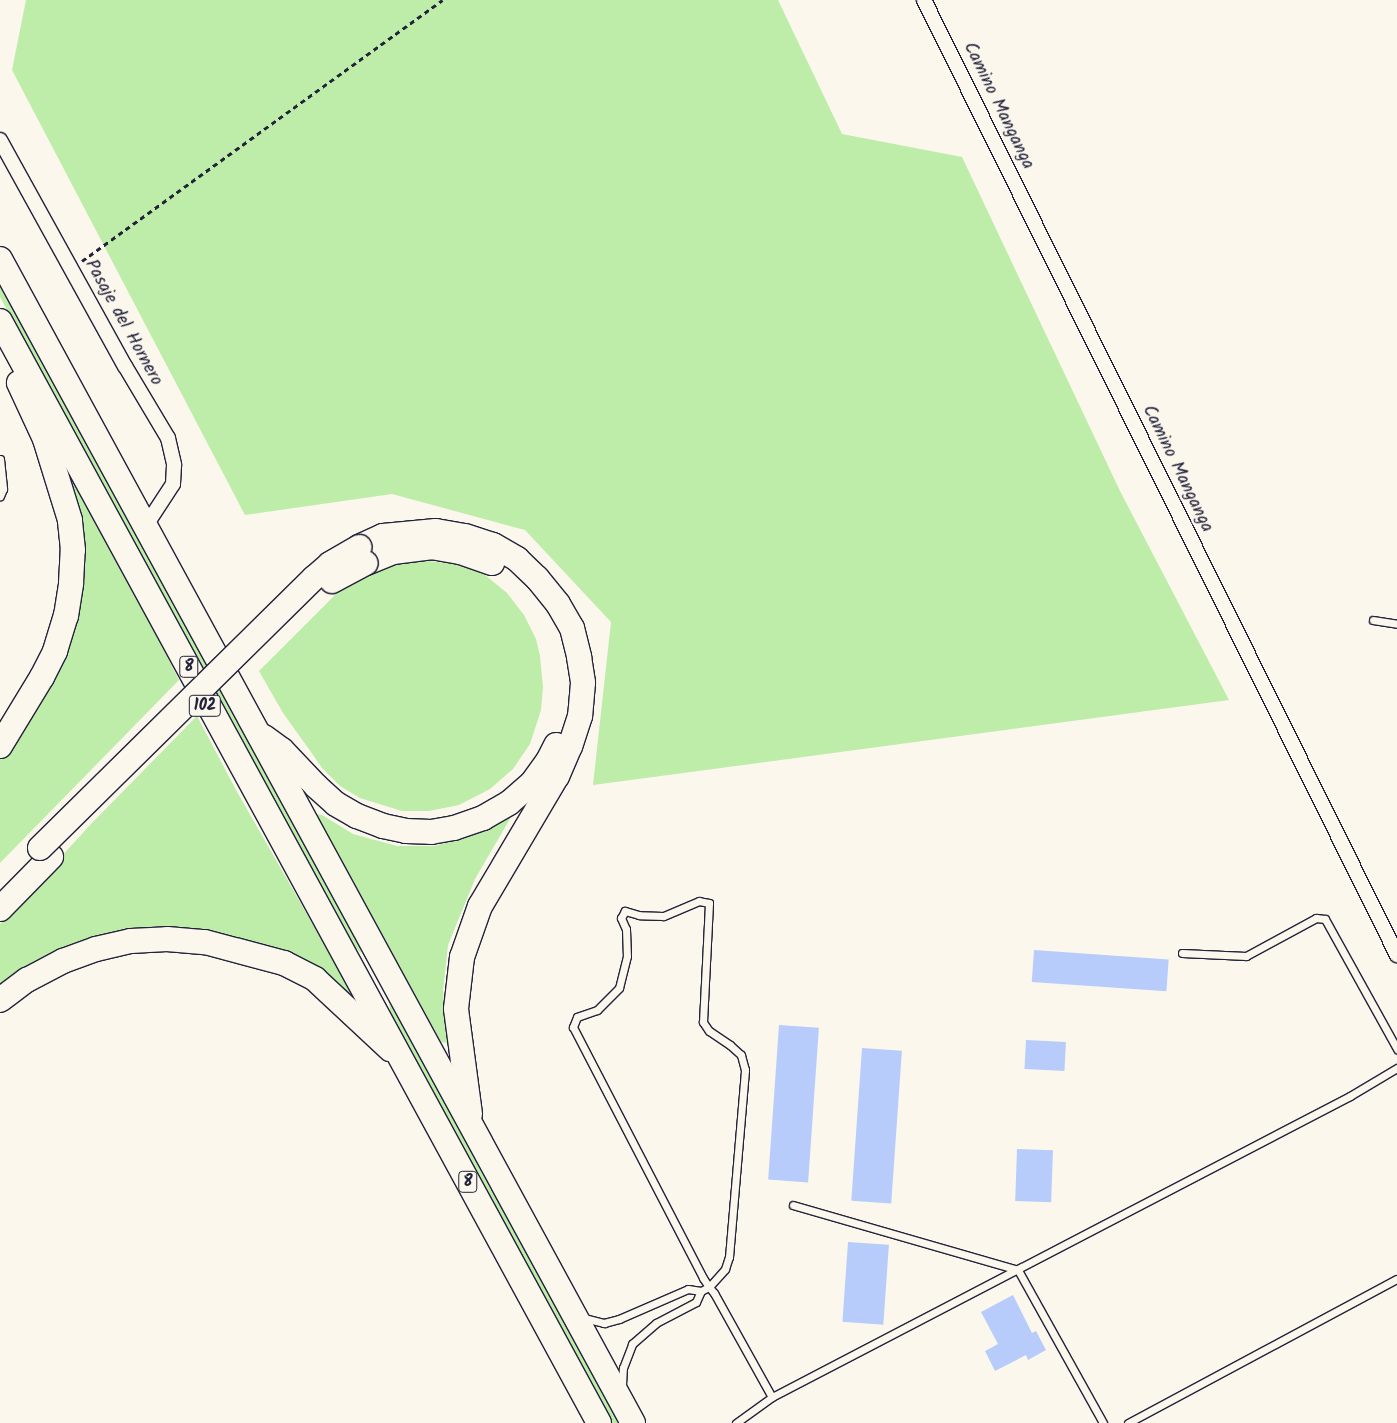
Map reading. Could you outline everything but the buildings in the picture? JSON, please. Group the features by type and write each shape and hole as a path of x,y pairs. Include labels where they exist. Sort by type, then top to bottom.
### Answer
{"highway":[{"name":"8","path":"0,258 256,731 371,970 401,1059 599,1423"},
{"name":"8","path":"0,321 371,970 473,1133 633,1423"},
{"path":"0,746 42,677 55,651 66,616 73,550 70,520 58,476 45,439 18,386 20,356"},
{"path":"362,555 383,536 436,531 465,536 493,545 517,559 531,572 558,604 572,628 579,657 583,683 580,716 570,746 557,776 480,906 462,957 456,1009 473,1133"},
{"path":"256,731 282,750 336,804 357,816 383,826 406,831 431,832 454,828 483,818 509,803 532,783 548,761 562,732 570,694 567,654 554,618 529,586 487,560 460,552 431,548 362,555"},
{"name":"102","path":"0,889 45,853 362,555"},
{"name":"102","path":"0,909 45,853"},
{"path":"0,1000 27,980 63,961 96,948 131,941 166,939 205,942 284,963 315,979 401,1059"}],"street":[{"name":"Camino Manganga","path":"924,0 1397,955"},
{"name":"Pasaje del Hornero","path":"0,140 71,269 168,438 174,465 173,484 145,527"}],"lane":[{"path":"0,458 3,489 0,496"},
{"path":"1373,620 1397,624"},
{"path":"621,1401 623,1368 632,1344 656,1323 696,1302 701,1291 709,1286 725,1268 729,1257 745,1070 740,1055 730,1045 709,1031 703,1022 709,903 699,902 663,916 639,915 625,911 621,918 626,929 628,956 619,988 597,1010 577,1016 572,1027 709,1286 772,1398"},
{"path":"1182,952 1246,956 1316,918 1326,919 1397,1049"},
{"path":"736,1423 772,1398 1350,1096 1397,1068"},
{"path":"793,1206 1018,1270 1103,1423"},
{"path":"1128,1423 1397,1279"},
{"path":"573,1314 604,1323 619,1319 688,1289 701,1291"}],"path":[{"path":"71,269 442,0"}],"green space":[{"path":"26,0 778,0 842,134 962,157 1120,491 1229,700 593,785 611,622 525,530 392,494 245,515 12,70"},
{"path":"0,275 359,938 361,953 352,944 0,297"},
{"path":"71,464 179,680 0,863 0,756 62,644 65,469"},
{"path":"418,560 465,565 485,575 507,593 524,615 536,639 540,656 543,687 541,710 530,744 513,769 490,789 459,805 429,811 402,811 360,798 340,786 322,768 283,713 259,671 349,581 393,562"},
{"path":"197,716 236,790 364,1014 343,994 170,934 0,993 0,924 90,825"},
{"path":"315,814 322,815 353,834 397,846 435,846 481,832 511,817 475,879 448,945 443,991 448,1043 441,1042"},
{"path":"389,1004 399,1013 621,1423 611,1423 391,1016"}]}
